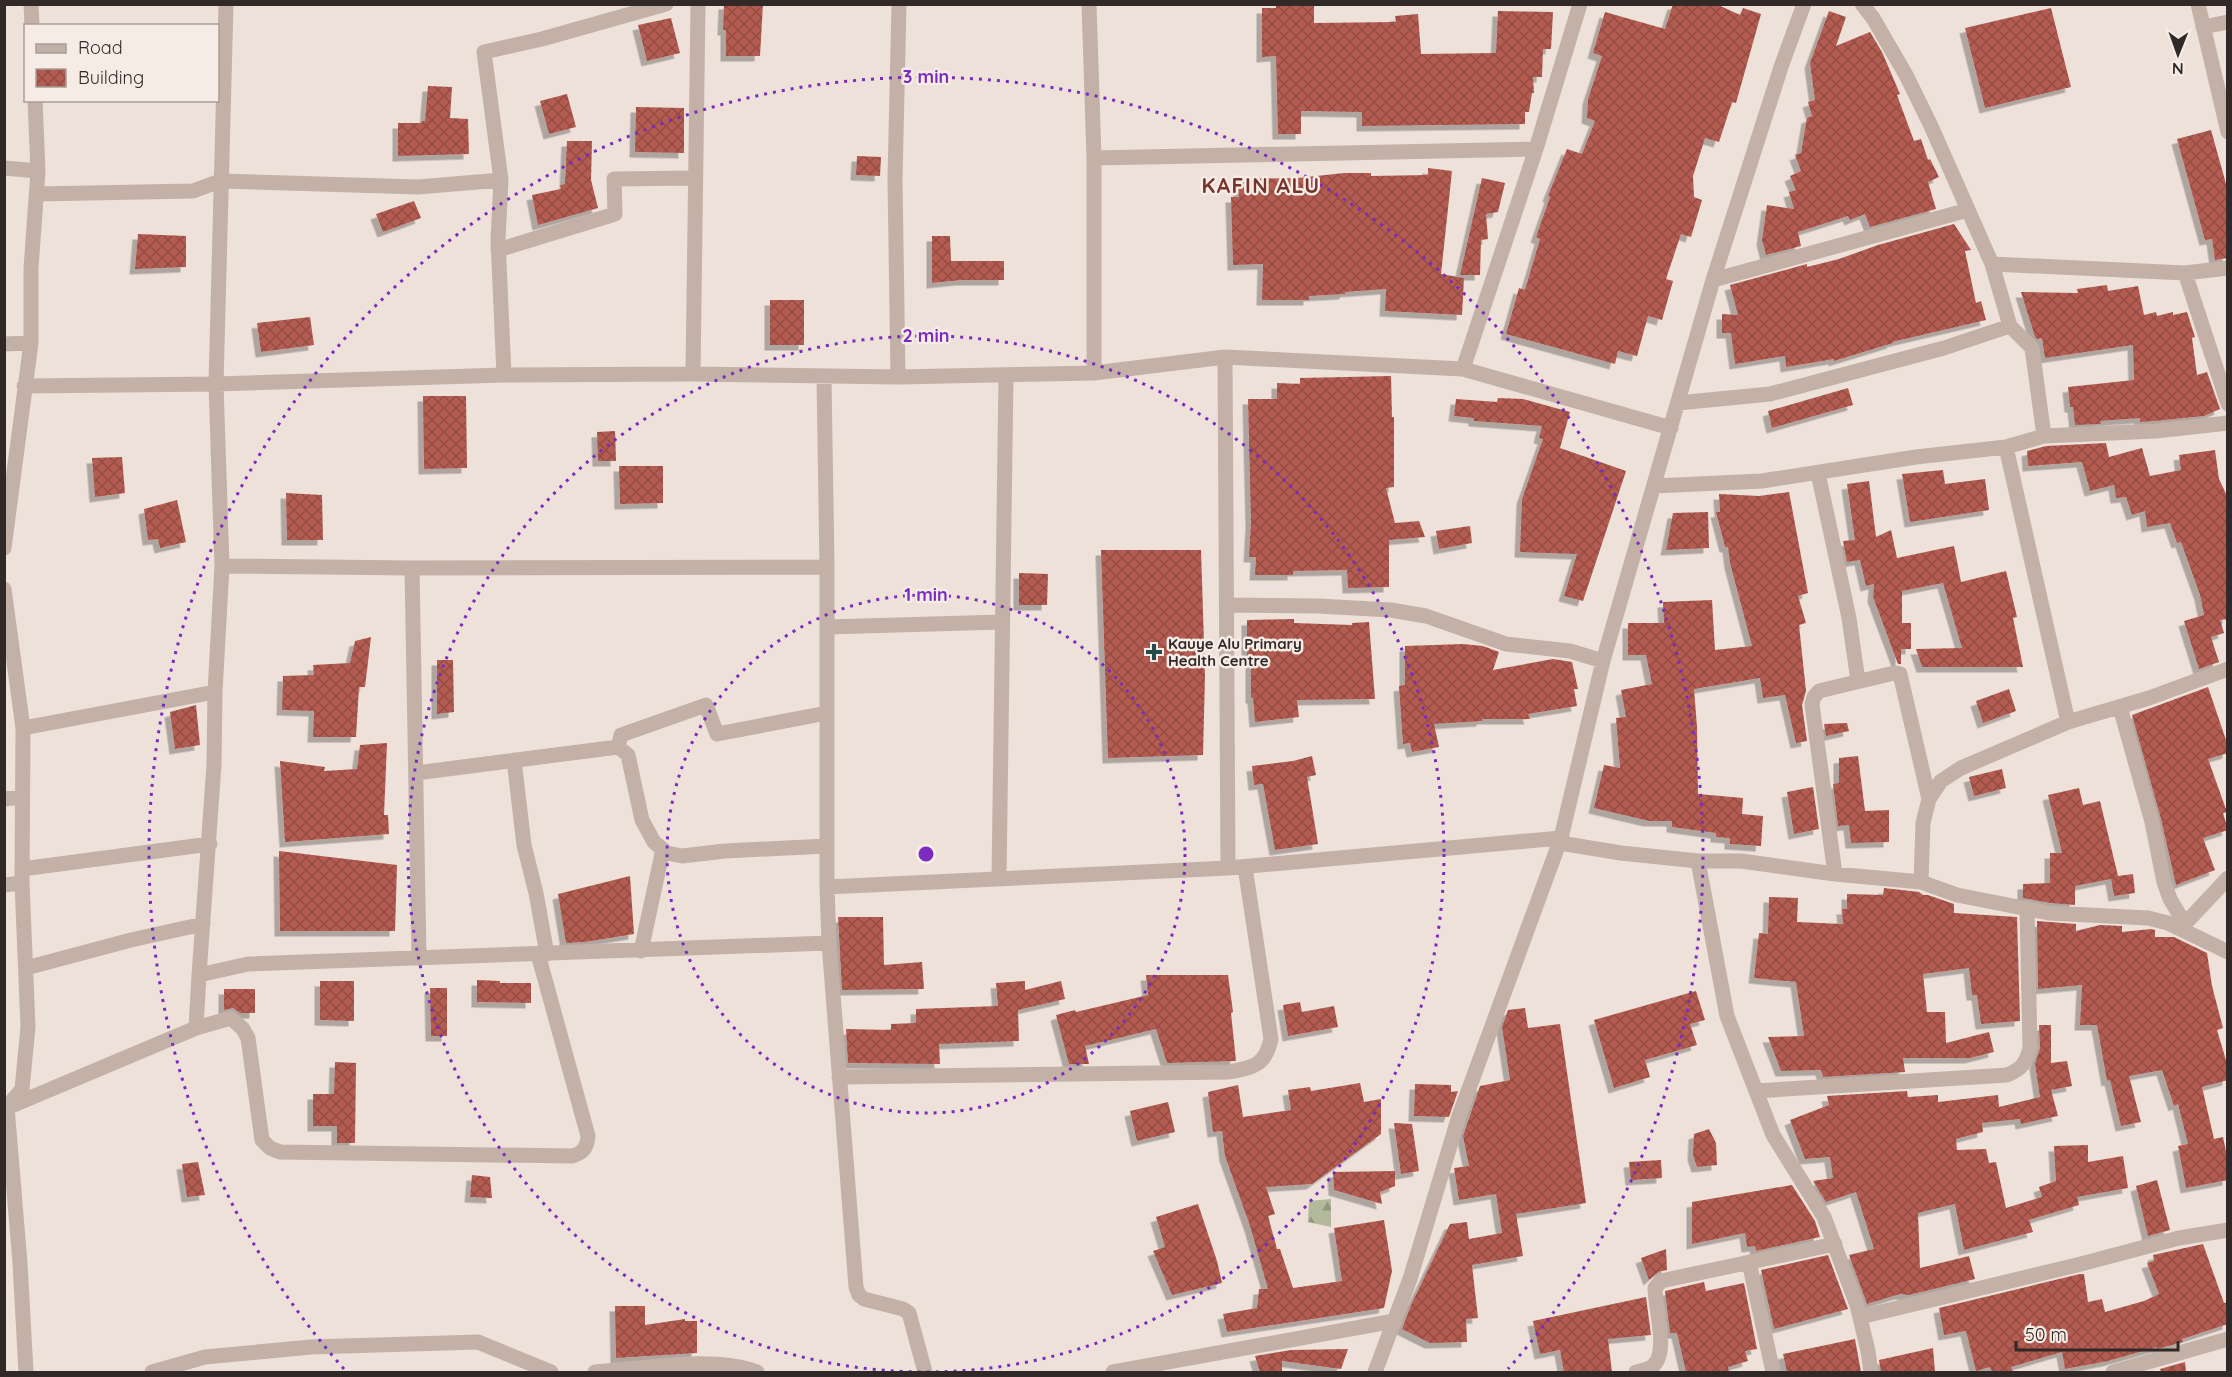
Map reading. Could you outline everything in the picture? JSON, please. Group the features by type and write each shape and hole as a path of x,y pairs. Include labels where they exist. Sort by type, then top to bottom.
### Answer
{"street":[{"path":"31,4 32,24"},
{"path":"196,1028 210,844 222,566 216,384 226,4"},
{"path":"504,375 498,250 501,180 484,52 542,39 666,4"},
{"path":"693,374 698,4"},
{"path":"898,377 895,179 899,4"},
{"path":"1089,4 1094,158 1094,373"},
{"path":"1463,369 1536,149 1580,4"},
{"path":"1375,1372 1410,1279 1459,1116 1561,838 1603,661 1713,280 1781,67 1804,4"},
{"path":"1862,4 1873,18 1906,75 1992,264 2010,326 2032,348 2044,436"},
{"path":"2198,4 2227,128"},
{"path":"2203,27 2228,22"},
{"path":"4,548 7,510 31,343 31,268 38,171 35,102"},
{"path":"1094,158 1536,149"},
{"path":"4,168 38,171"},
{"path":"498,250 615,214 614,179 695,178"},
{"path":"37,194 193,191 220,182 418,187 501,180"},
{"path":"1713,280 1968,210"},
{"path":"1992,264 2185,273 2228,268"},
{"path":"2185,273 2228,404"},
{"path":"1678,403 1770,394 1870,369 2010,326"},
{"path":"4,344 31,343"},
{"path":"1226,357 1228,868"},
{"path":"24,386 216,384 504,375 693,374 898,377 1094,373 1226,357 1463,369 1671,428"},
{"path":"999,879 1006,375"},
{"path":"824,376 827,567 827,887 829,943 856,1287 859,1295 864,1299 903,1309 909,1313 925,1372"},
{"path":"1654,486 1762,482 1916,457 2006,447 2044,436 2156,431 2228,423"},
{"path":"2006,447 2068,722"},
{"path":"1818,473 1849,618 1858,681"},
{"path":"222,566 827,567"},
{"path":"412,568 419,958"},
{"path":"4,589 24,728 21,796 22,876 28,1027 22,1089 6,1108 20,1263 26,1372"},
{"path":"1227,605 1392,610 1426,616 1506,644 1570,651 1603,661"},
{"path":"827,627 1002,622"},
{"path":"1921,882 1923,823 1929,799 1941,781 1961,768 2068,722 2149,698 2228,669"},
{"path":"1835,874 1812,704 1819,691 1894,673 1901,677 1929,799"},
{"path":"24,728 215,692"},
{"path":"618,747 621,735 706,705 717,734 827,713"},
{"path":"2120,707 2152,822 2164,882 2183,926"},
{"path":"416,773 618,747 628,755 642,820 654,842 667,853 682,856 725,851 827,846"},
{"path":"6,1108 196,1028 231,1018 243,1029 248,1038 262,1140 270,1148 280,1152 572,1156 581,1153 588,1144 588,1136 542,954 536,893 524,845 514,760"},
{"path":"4,798 21,796"},
{"path":"1561,838 1566,844 1621,853 1698,861 1741,861 1835,874 1921,882 1957,895 2049,913 2148,918 2183,926 2228,952"},
{"path":"827,887 1245,867 1561,838"},
{"path":"4,885 22,876 210,844"},
{"path":"641,951 663,849"},
{"path":"1698,861 1727,1016 1773,1135 1824,1217 1860,1317 1871,1372"},
{"path":"839,1077 1229,1072 1252,1067 1268,1055 1271,1039 1245,867"},
{"path":"2183,926 2228,878"},
{"path":"1756,1091 2007,1074 2018,1071 2026,1063 2030,1048 2027,908"},
{"path":"26,968 131,940 203,924"},
{"path":"199,975 248,964 829,943"},
{"path":"1860,1317 2179,1238 2228,1230"},
{"path":"1636,1372 1652,1367 1660,1357 1662,1345 1654,1288 1661,1281 1834,1244"},
{"path":"1749,1262 1773,1372"},
{"path":"1113,1372 1394,1321"},
{"path":"2113,1372 2228,1339"},
{"path":"152,1372 205,1357 311,1347 478,1342 551,1372"},
{"path":"596,1372 653,1366 704,1365 734,1367 757,1372"}],"green space":[{"path":"1331,1199 1331,1227 1308,1222 1309,1201"}],"building":[{"path":"724,4 763,4 760,56 726,56 726,30 723,30"},
{"path":"1276,4 1314,4 1314,23 1396,22 1395,16 1418,14 1421,54 1496,53 1498,11 1553,12 1551,49 1543,49 1542,77 1533,77 1534,93 1532,93 1529,112 1525,112 1525,124 1362,126 1362,112 1301,111 1301,134 1278,134 1276,56 1262,57 1262,8 1276,8"},
{"path":"1673,4 1716,4 1740,15 1743,8 1761,14 1736,103 1732,102 1719,142 1705,138 1693,176 1694,197 1702,200 1691,237 1681,234 1666,279 1673,281 1662,320 1648,316 1637,356 1618,351 1615,364 1506,334 1519,288 1525,290 1540,239 1536,237 1550,197 1548,196 1567,149 1582,154 1595,121 1587,118 1588,99 1602,56 1593,53 1605,12 1665,29"},
{"path":"2051,8 2071,87 1985,108 1965,28"},
{"path":"1829,11 1846,17 1836,46 1870,32 1882,52 1900,94 1897,95 1914,141 1921,139 1928,160 1930,159 1939,177 1928,182 1936,209 1870,227 1865,214 1850,220 1848,216 1798,232 1801,246 1766,255 1762,240 1767,205 1794,209 1789,192 1796,190 1790,176 1801,171 1795,155 1801,153 1807,118 1812,116 1808,102 1815,100 1810,63"},
{"path":"671,18 680,53 647,61 638,25"},
{"path":"428,86 452,87 450,118 468,119 469,154 398,156 398,123 425,121"},
{"path":"567,94 576,127 549,134 540,101"},
{"path":"636,107 684,108 684,153 635,152"},
{"path":"2211,130 2228,191 2228,258 2215,260 2212,239 2205,240 2177,139"},
{"path":"567,141 592,141 591,180 598,208 538,225 532,195 561,189 560,185 565,184"},
{"path":"857,156 881,157 880,176 856,175"},
{"path":"1428,168 1452,171 1441,274 1464,278 1462,315 1385,311 1386,289 1309,296 1309,300 1262,300 1263,264 1233,265 1231,197 1239,197 1238,179 1298,178 1344,173 1371,173 1371,176 1428,175"},
{"path":"1482,178 1505,183 1498,212 1486,214 1488,239 1481,240 1480,275 1460,275"},
{"path":"414,201 421,218 383,232 376,214"},
{"path":"1954,224 1971,250 1965,251 1976,303 1981,301 1986,320 1892,342 1834,361 1834,359 1786,367 1785,356 1735,364 1731,333 1722,333 1722,314 1738,315 1730,285 1807,264 1807,267 1839,259 1878,245"},
{"path":"138,234 186,236 186,267 135,269"},
{"path":"932,236 950,236 951,261 1004,261 1004,280 932,283"},
{"path":"2107,285 2108,291 2138,286 2144,315 2156,312 2157,316 2173,312 2173,315 2187,312 2195,337 2192,338 2197,375 2207,372 2220,409 2204,416 2140,422 2140,418 2075,425 2068,387 2134,380 2133,345 2045,358 2042,338 2035,337 2021,292 2078,293 2077,289"},
{"path":"770,300 804,300 804,345 770,345"},
{"path":"310,317 314,345 261,352 257,323"},
{"path":"1391,376 1392,417 1394,417 1394,487 1386,488 1395,523 1419,521 1425,537 1389,540 1389,587 1348,588 1347,570 1293,571 1293,575 1255,575 1256,557 1249,557 1251,522 1248,399 1277,399 1277,383 1300,384 1300,378"},
{"path":"1848,388 1853,405 1772,428 1768,411"},
{"path":"423,396 466,396 467,468 424,469"},
{"path":"1498,398 1523,399 1570,412 1560,448 1626,471 1583,601 1564,596 1577,554 1520,552 1522,499 1543,439 1539,438 1542,426 1474,421 1474,418 1454,416 1456,399 1497,402"},
{"path":"615,431 616,461 598,461 597,432"},
{"path":"2106,443 2109,457 2142,448 2150,476 2181,470 2179,455 2215,450 2219,479 2228,498 2228,619 2220,620 2224,633 2211,637 2219,662 2199,669 2184,621 2204,615 2200,595 2181,542 2177,543 2170,523 2147,527 2145,511 2132,515 2126,497 2116,498 2114,485 2090,491 2082,462 2028,466 2027,451 2046,446"},
{"path":"122,457 125,493 95,497 92,458"},
{"path":"619,466 663,466 663,503 620,504"},
{"path":"1943,470 1945,484 1985,479 1989,510 1910,522 1902,474"},
{"path":"1869,481 1876,537 1891,530 1897,558 1954,546 1961,582 2006,571 2017,617 2013,618 2023,667 1922,667 1916,649 1962,648 1943,583 1902,591 1902,623 1911,623 1911,649 1901,649 1901,664 1898,664 1873,597 1874,584 1866,586 1860,560 1847,562 1843,541 1855,540 1847,484"},
{"path":"1789,492 1808,593 1798,596 1806,623 1799,625 1806,691 1802,705 1807,741 1796,743 1785,695 1763,698 1760,678 1694,689 1698,794 1743,798 1742,814 1763,816 1761,846 1730,844 1730,838 1716,837 1716,833 1672,827 1672,821 1649,821 1594,808 1604,765 1620,768 1616,718 1626,717 1621,690 1652,684 1646,655 1628,655 1628,623 1664,623 1663,602 1712,600 1715,650 1752,646 1730,563 1728,547 1725,547 1716,512 1720,512 1719,494 1759,496"},
{"path":"286,493 322,495 323,540 287,540"},
{"path":"177,500 186,542 160,548 158,539 148,540 144,509"},
{"path":"1708,512 1709,548 1666,550 1673,513"},
{"path":"1470,526 1472,543 1439,549 1436,531"},
{"name":"Kauye Alu Primary Health Centre","path":"1101,550 1201,550 1205,675 1203,755 1108,758"},
{"path":"1019,573 1048,574 1047,605 1019,605"},
{"path":"1294,619 1294,623 1352,625 1352,623 1369,622 1375,699 1297,700 1299,717 1255,722 1253,698 1251,698 1251,658 1247,658 1247,620"},
{"path":"371,637 365,687 359,687 356,737 313,737 314,711 282,710 283,676 314,675 313,665 350,663 355,641"},
{"path":"1463,644 1483,646 1499,652 1493,670 1553,659 1572,662 1578,689 1574,689 1577,706 1528,714 1530,719 1482,719 1482,721 1434,724 1439,747 1412,752 1410,743 1403,744 1399,686 1405,685 1405,646"},
{"path":"437,660 453,660 454,712 437,714"},
{"path":"2208,687 2228,746 2228,753 2208,759 2227,812 2223,813 2228,830 2203,838 2215,870 2176,885 2161,819 2132,715"},
{"path":"2009,689 2016,711 1983,723 1976,701"},
{"path":"196,705 200,745 175,749 170,712"},
{"path":"1847,723 1849,731 1826,736 1824,724"},
{"path":"387,743 384,815 388,815 389,834 285,842 280,761 325,767 324,771 357,769 360,745"},
{"path":"1312,756 1316,775 1307,777 1318,844 1275,850 1263,784 1254,785 1252,766 1293,761"},
{"path":"1858,756 1865,811 1889,810 1889,842 1851,843 1849,825 1838,826 1833,784 1839,783 1839,758"},
{"path":"2002,769 2006,788 1974,796 1969,777"},
{"path":"1813,787 1819,829 1794,834 1787,792"},
{"path":"2079,788 2083,805 2100,801 2118,876 2133,874 2135,893 2114,896 2111,879 2075,886 2075,905 2023,898 2023,884 2050,883 2050,853 2062,853 2048,795"},
{"path":"279,851 397,865 395,931 280,931"},
{"path":"630,876 634,934 566,943 558,894"},
{"path":"1884,888 1919,892 1954,904 1954,913 2017,917 2020,1021 1981,1024 1977,995 1972,995 1969,968 1923,974 1927,1012 1945,1012 1946,1043 1989,1032 1994,1052 1970,1058 1903,1058 1905,1072 1823,1077 1821,1070 1781,1071 1768,1037 1804,1036 1796,982 1754,978 1759,933 1768,934 1769,897 1798,898 1797,922 1843,924 1842,909 1847,909 1847,894 1883,895"},
{"path":"838,917 883,917 884,965 922,962 924,989 842,990"},
{"path":"2037,921 2076,924 2076,931 2100,925 2122,926 2122,932 2151,929 2155,930 2155,937 2174,937 2207,953 2212,986 2223,1028 2217,1030 2228,1067 2228,1080 2202,1087 2214,1139 2223,1137 2228,1161 2228,1180 2186,1188 2178,1146 2188,1144 2178,1104 2174,1106 2162,1070 2129,1076 2141,1122 2121,1126 2110,1080 2107,1081 2097,1025 2080,1025 2082,985 2038,989"},
{"path":"1146,975 1228,975 1236,1061 1167,1063 1156,1029 1085,1046 1089,1064 1069,1064 1056,1015 1148,995"},
{"path":"477,980 531,983 531,1003 477,1002"},
{"path":"320,981 354,981 354,1021 320,1020"},
{"path":"1025,981 1025,990 1061,981 1065,999 1018,1010 1019,1041 939,1044 940,1064 848,1063 846,1029 891,1030 891,1024 916,1023 916,1009 998,1006 996,983"},
{"path":"430,988 447,988 447,1036 431,1036"},
{"path":"224,989 255,989 255,1013 240,1013 233,1008 224,1010"},
{"path":"1696,991 1705,1020 1690,1024 1697,1045 1645,1060 1650,1077 1614,1088 1594,1020"},
{"path":"1300,1002 1302,1012 1334,1006 1338,1027 1288,1036 1283,1005"},
{"path":"1525,1008 1528,1028 1560,1024 1586,1203 1516,1214 1523,1256 1472,1265 1478,1318 1466,1319 1467,1342 1430,1343 1402,1329 1450,1224 1467,1222 1469,1239 1502,1233 1496,1194 1459,1200 1454,1168 1469,1166 1463,1136 1480,1086 1510,1080 1502,1027 1508,1010"},
{"path":"2039,1025 2051,1025 2051,1063 2067,1061 2072,1086 2051,1090 2058,1116 2021,1124 2020,1119 1982,1123 1983,1132 1956,1139 1957,1150 1986,1149 1989,1163 1996,1162 2006,1208 2042,1197 2039,1187 2056,1181 2054,1146 2088,1145 2088,1162 2123,1156 2128,1188 2077,1197 2079,1205 2029,1220 2033,1232 1964,1250 1955,1204 1918,1213 1920,1268 1969,1256 1975,1279 1909,1295 1900,1294 1867,1304 1849,1255 1874,1249 1856,1192 1826,1202 1813,1181 1833,1178 1830,1157 1805,1159 1790,1120 1829,1105 1827,1096 1907,1091 1908,1097 1938,1095 1938,1102 1998,1095 1999,1107 2040,1097 2035,1064 2040,1048"},
{"path":"335,1062 356,1063 355,1143 337,1143 337,1126 313,1126 313,1094 334,1094"},
{"path":"1360,1083 1364,1102 1381,1099 1381,1134 1312,1184 1266,1187 1275,1214 1268,1216 1277,1249 1280,1249 1293,1288 1342,1281 1334,1228 1384,1220 1392,1271 1384,1308 1227,1332 1223,1314 1257,1308 1259,1289 1268,1289 1250,1226 1225,1156 1222,1131 1213,1132 1208,1092 1238,1085 1243,1117 1291,1110 1288,1090 1310,1087 1311,1091"},
{"path":"1415,1084 1451,1085 1451,1092 1458,1091 1449,1117 1414,1116"},
{"path":"1168,1102 1175,1132 1137,1141 1130,1111"},
{"path":"1394,1123 1412,1124 1419,1171 1401,1174"},
{"path":"1709,1129 1716,1143 1717,1165 1697,1167 1693,1155 1694,1134"},
{"path":"1661,1160 1662,1178 1631,1180 1629,1162"},
{"path":"198,1162 205,1195 187,1197 182,1164"},
{"path":"1395,1171 1395,1186 1380,1192 1382,1204 1334,1190 1333,1172"},
{"path":"472,1175 490,1177 492,1198 470,1197"},
{"path":"2157,1180 2170,1230 2148,1236 2136,1186"},
{"path":"1792,1185 1815,1221 1820,1237 1756,1251 1755,1246 1747,1247 1745,1233 1692,1244 1692,1202"},
{"path":"1198,1204 1222,1283 1172,1295 1153,1251 1165,1247 1156,1217"},
{"path":"2203,1244 2224,1303 2228,1302 2228,1324 2182,1339 2183,1342 2065,1369 2062,1352 2011,1367 2013,1372 1992,1372 1990,1367 1976,1371 1966,1331 1944,1335 1939,1308 2080,1274 2084,1274 2088,1302 2102,1299 2105,1312 2144,1301 2159,1294 2147,1263 2154,1261 2153,1255"},
{"path":"1666,1249 1667,1270 1658,1272 1649,1280 1641,1258"},
{"path":"1828,1255 1848,1309 1774,1329 1761,1270"},
{"path":"1704,1282 1706,1291 1744,1283 1757,1349 1745,1351 1748,1361 1728,1367 1729,1372 1686,1372 1677,1333 1670,1333 1665,1291"},
{"path":"1646,1297 1651,1335 1608,1339 1612,1372 1564,1372 1560,1350 1540,1354 1533,1321"},
{"path":"615,1306 645,1306 645,1325 685,1319 685,1321 697,1321 697,1353 616,1358"},
{"path":"1855,1339 1861,1372 1787,1372 1783,1354"},
{"path":"1933,1348 1935,1372 1881,1372 1879,1360"},
{"path":"1348,1349 1341,1369 1282,1361 1282,1372 1260,1372 1255,1356 1291,1350"},
{"path":"2185,1362 2186,1372 2161,1372 2160,1369"}],"place":[{"name":"Kauye Alu Primary Health Centre","path":"1154,652"}],"district":[{"name":"KAFIN ALU","path":"1261,185"}]}
